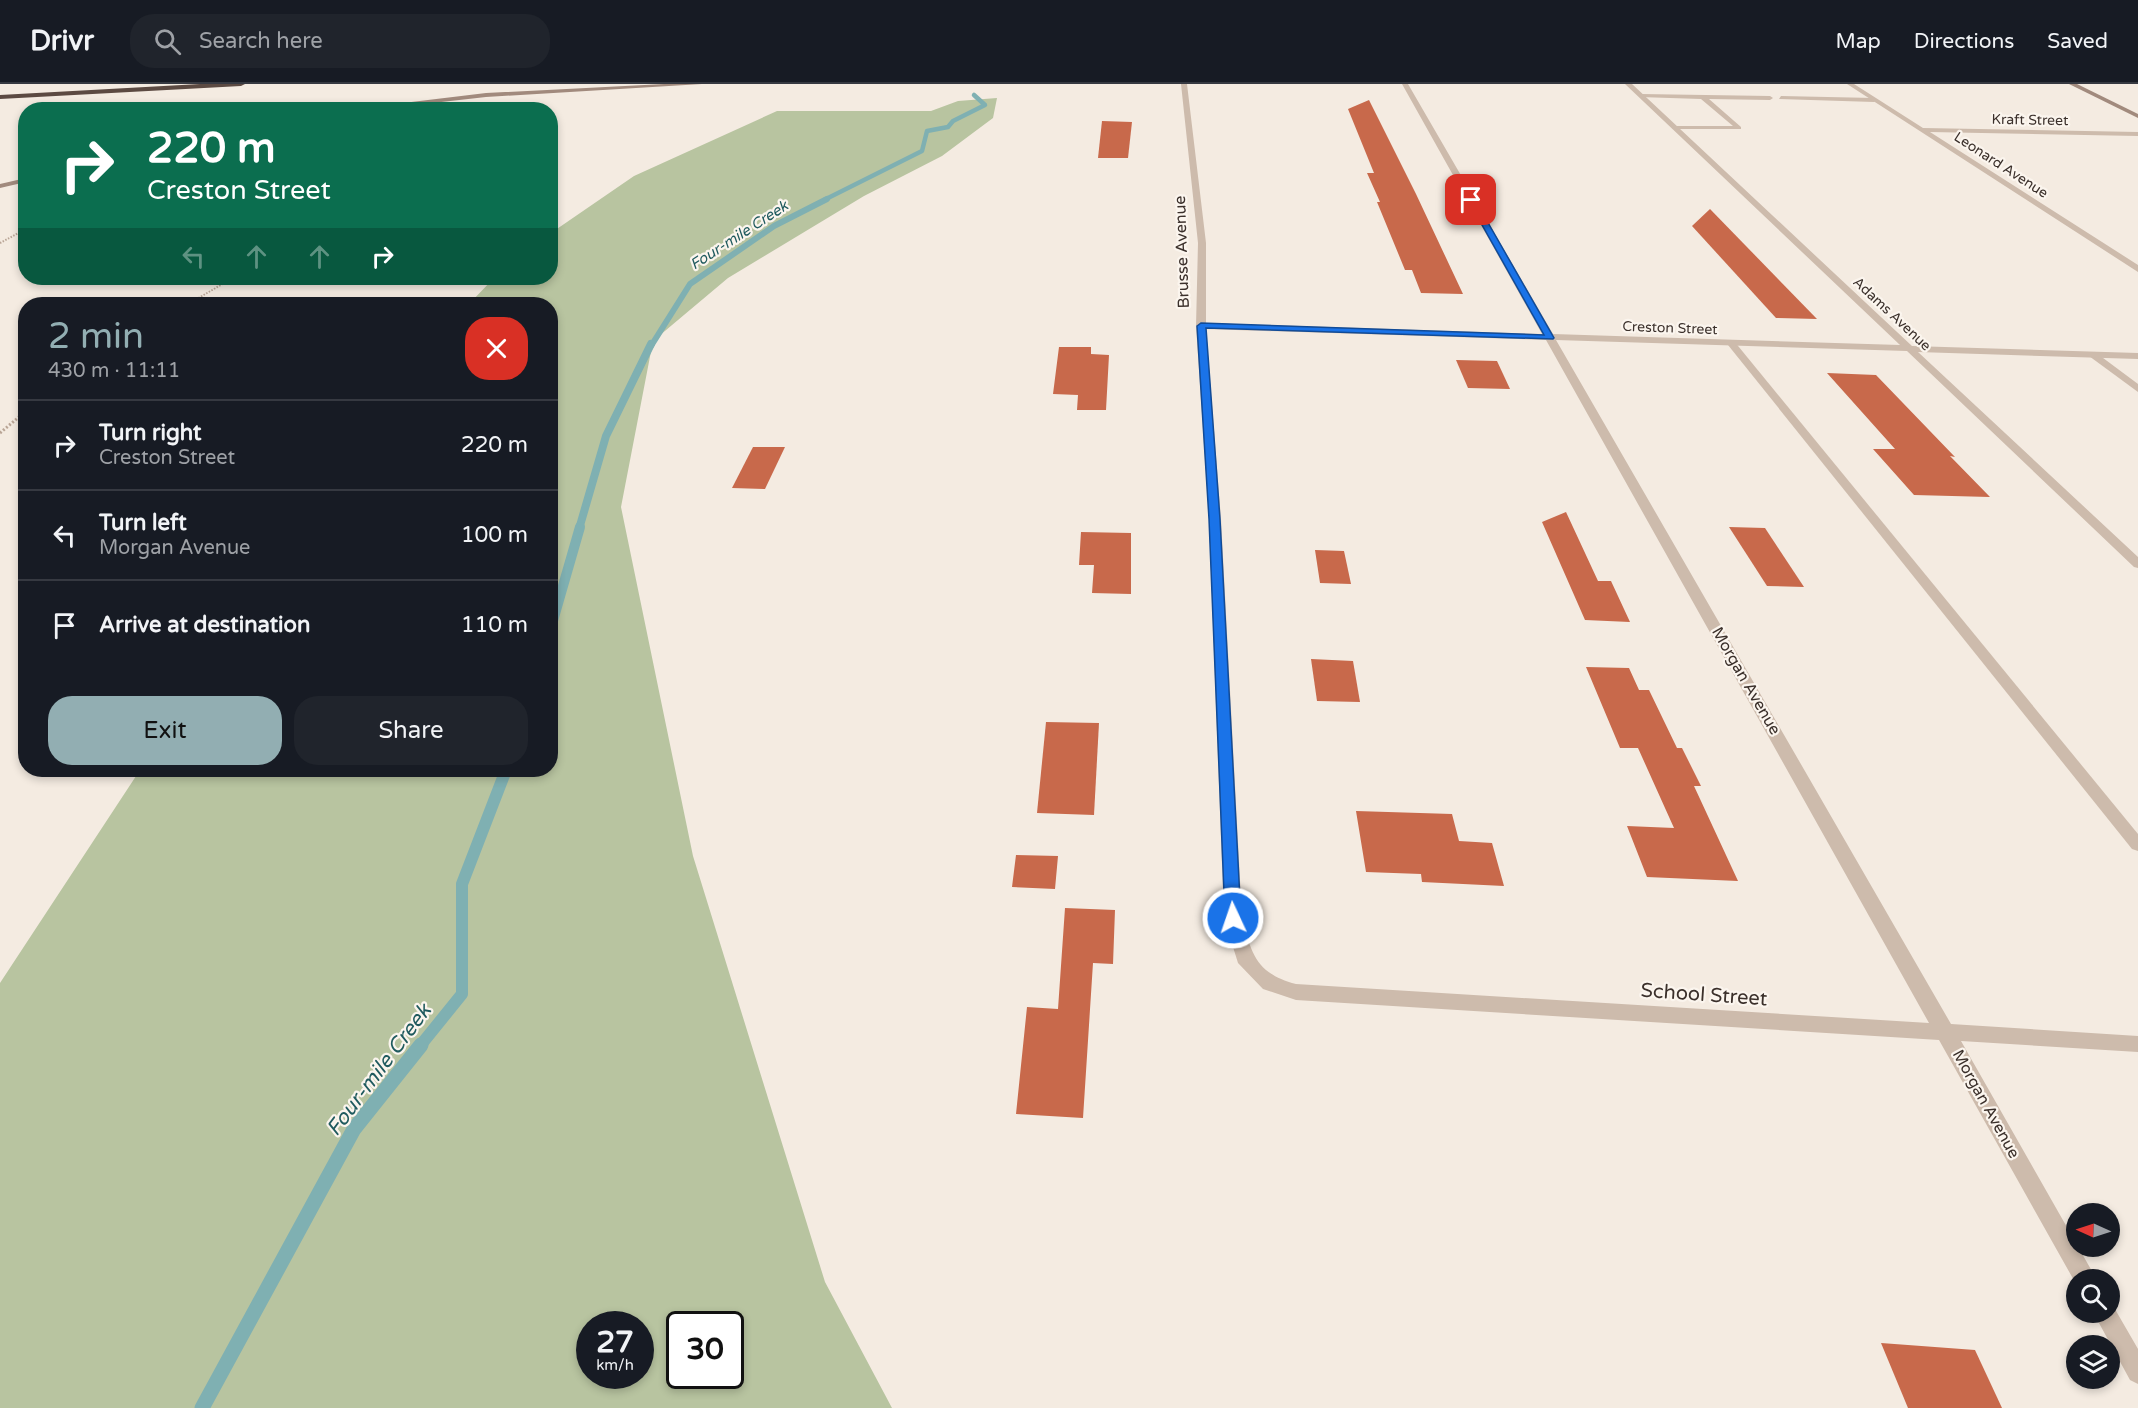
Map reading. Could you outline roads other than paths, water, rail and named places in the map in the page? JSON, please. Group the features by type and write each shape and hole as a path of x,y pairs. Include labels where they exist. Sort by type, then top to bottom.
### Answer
{"highway":[{"path":"0,91 221,84"},
{"path":"0,97 241,84"}],"street":[{"path":"422,102 486,95 699,84"},
{"name":"Brusse Avenue","path":"1184,84 1202,243 1201,326 1215,519 1233,918 1244,958 1269,984"},
{"name":"Morgan Avenue","path":"1405,84 2080,1269"},
{"name":"Adams Avenue","path":"1628,84 2138,564"},
{"name":"Leonard Avenue","path":"1850,84 2138,269"},
{"path":"2072,84 2138,116"},
{"path":"1641,96 1770,98"},
{"path":"1673,127 1739,128 1703,97"},
{"path":"1781,98 1874,100"},
{"name":"Kraft Street","path":"1921,130 2138,134"},
{"path":"0,186 18,182"},
{"name":"Creston Street","path":"1201,326 2138,356"},
{"path":"1731,343 2138,845"},
{"path":"2092,354 2138,389"},
{"name":"School Street","path":"1269,984 1296,992 2138,1044"},
{"path":"2110,1323 2138,1372"}],"waterway":[{"name":"Four-mile Creek","path":"824,200 922,151 927,131 948,127 953,121 985,105 974,95"},
{"name":"Four-mile Creek","path":"651,346 690,284 774,226 827,199"},
{"name":"Four-mile Creek","path":"579,529 606,436 651,344"},
{"name":"Four-mile Creek","path":"558,603 580,527"},
{"name":"Four-mile Creek","path":"420,1046 462,994 462,884 503,777"},
{"name":"Four-mile Creek","path":"202,1408 354,1129 421,1045"}]}
